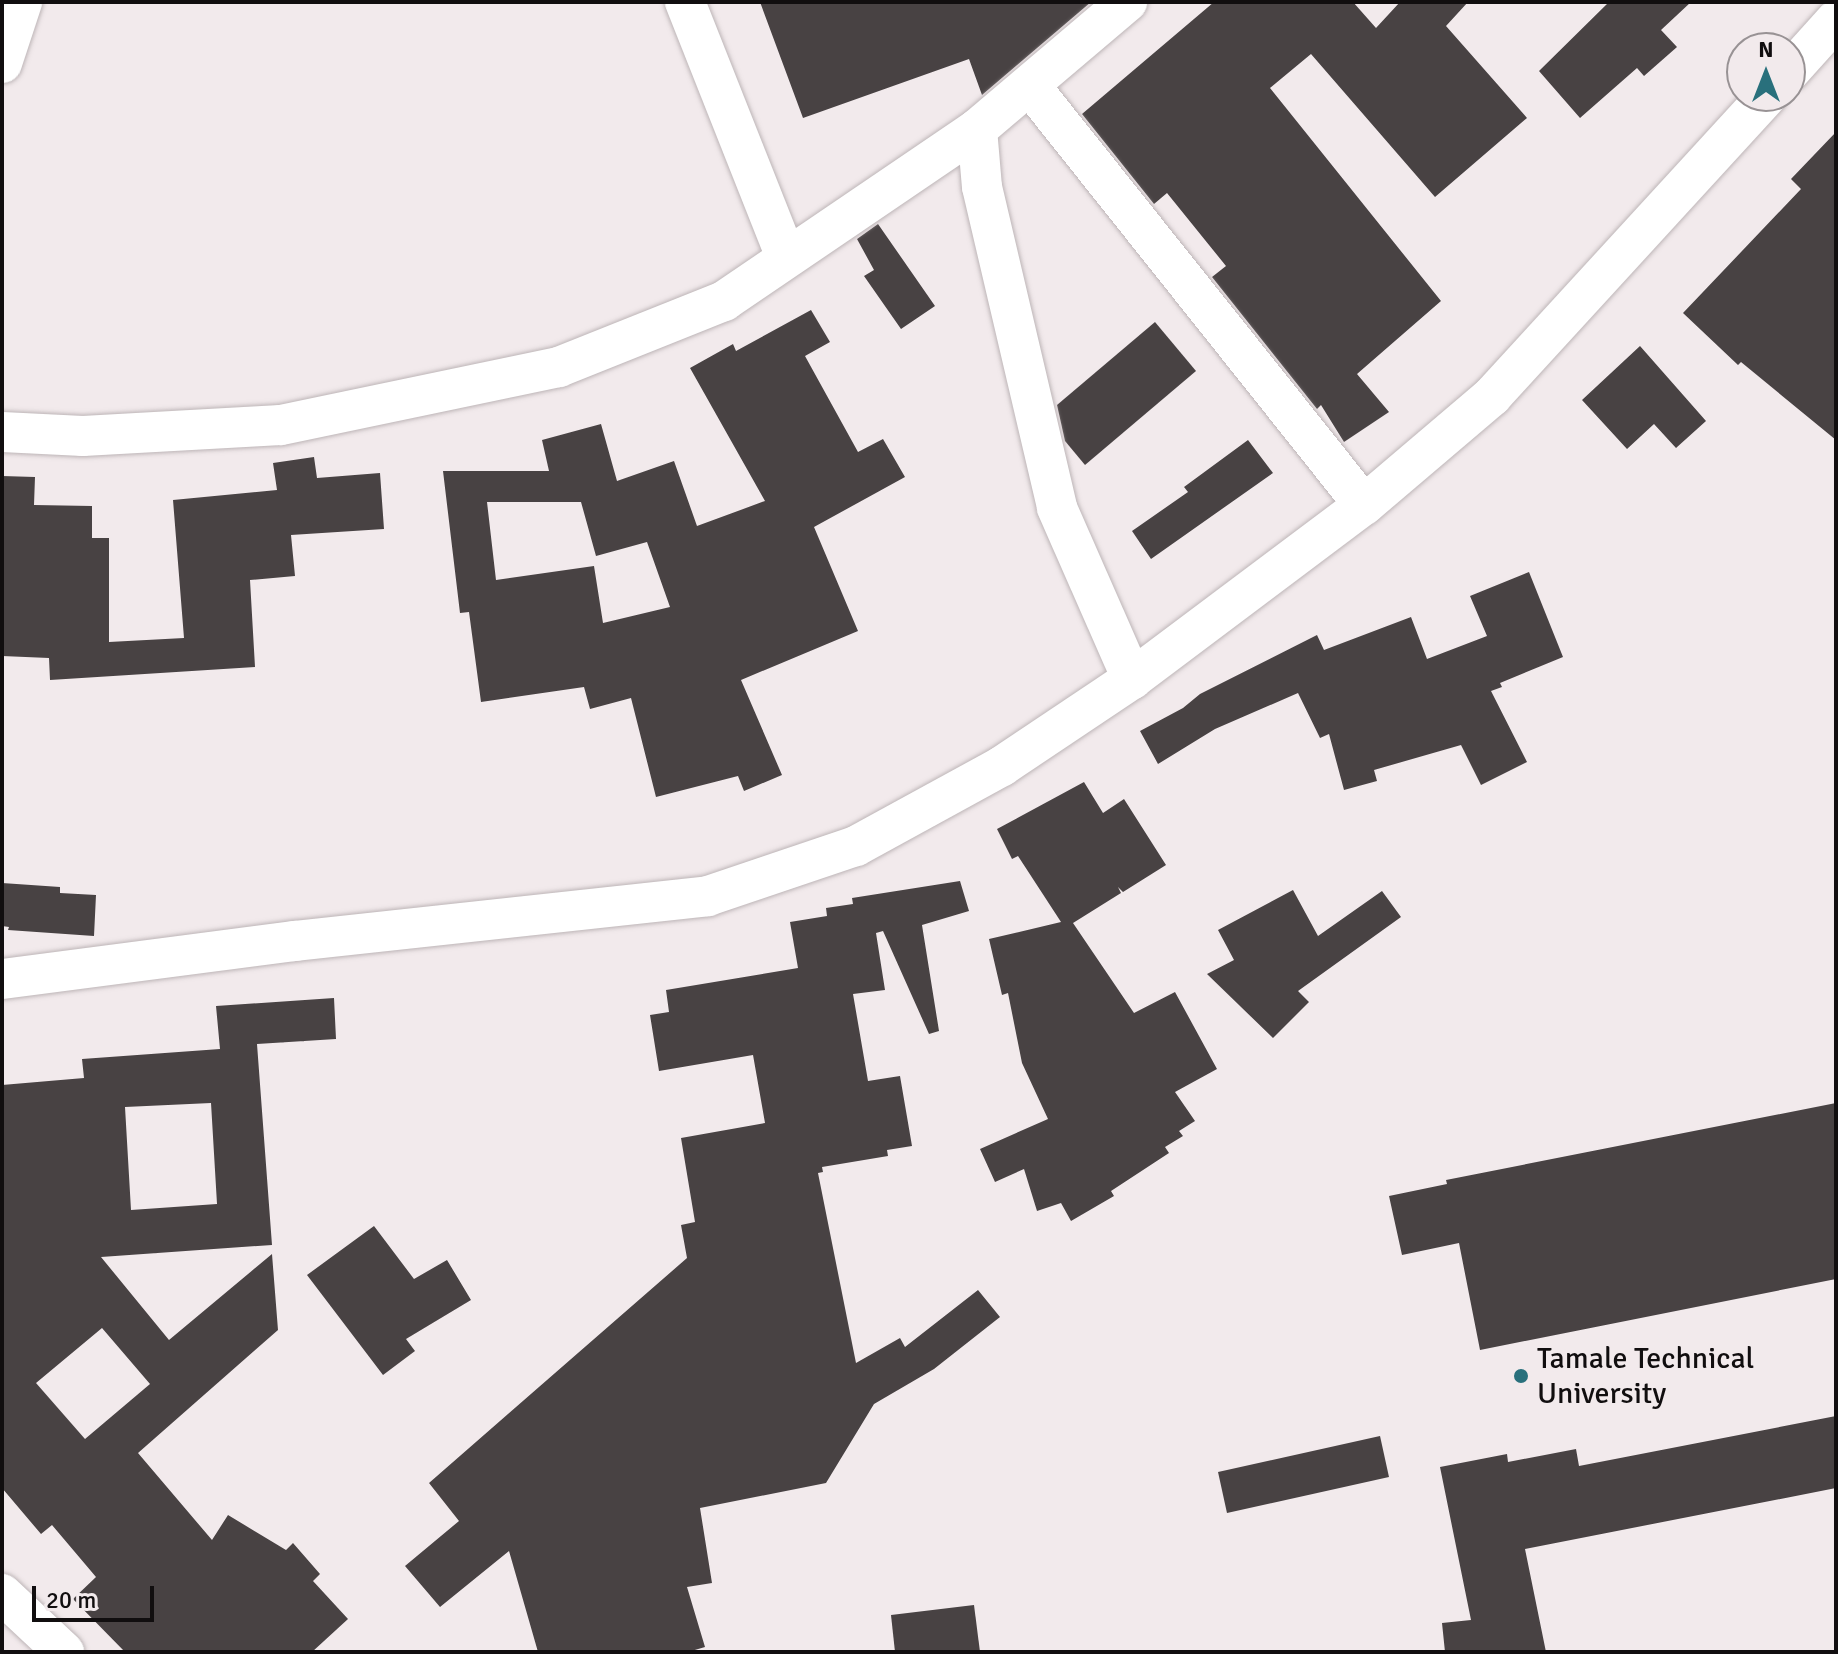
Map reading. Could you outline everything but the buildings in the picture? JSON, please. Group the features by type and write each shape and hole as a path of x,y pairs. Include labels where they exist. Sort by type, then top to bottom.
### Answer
{"street":[{"path":"2,63 22,2"},
{"path":"685,2 786,257"},
{"path":"2,432 83,436 281,425 559,367 724,301 977,129 1031,87 1127,2"},
{"path":"1806,53 1836,20"},
{"path":"1031,87 1364,505"},
{"path":"2,979 295,941 708,896 856,846 1002,766 1132,679 1364,505 1492,396 1752,112"},
{"path":"977,129 982,187 1057,508 1132,679"},
{"path":"2,1594 64,1652"}],"place":[{"name":"Tamale Technical University","path":"1521,1376"}]}
